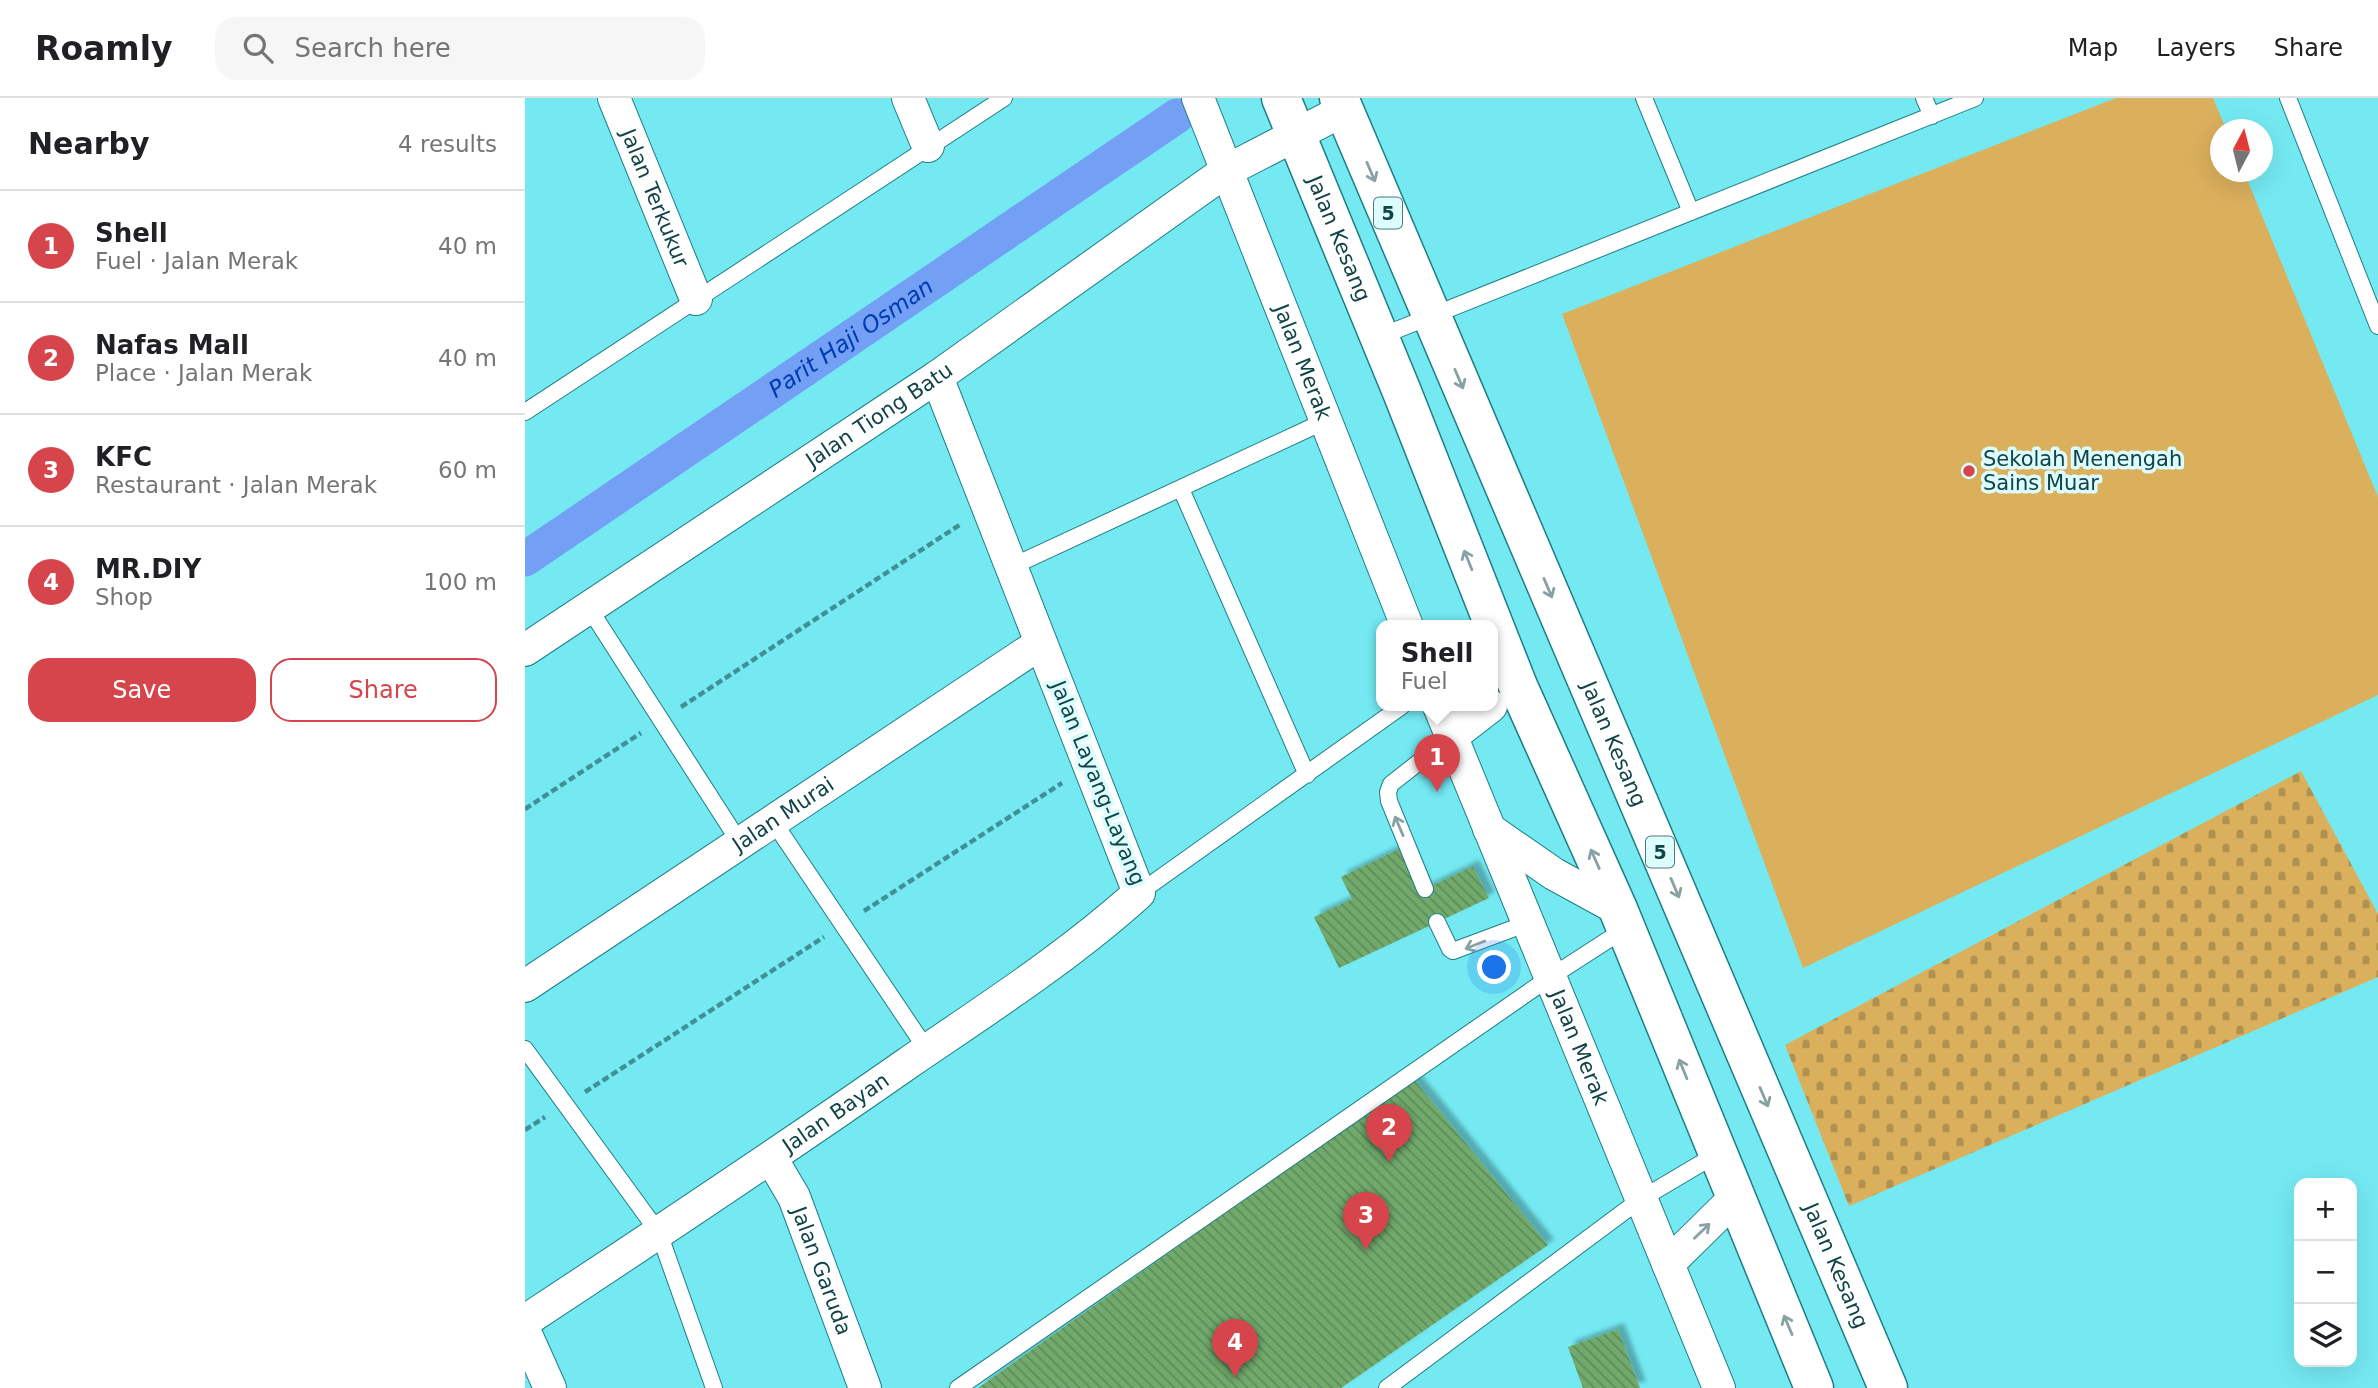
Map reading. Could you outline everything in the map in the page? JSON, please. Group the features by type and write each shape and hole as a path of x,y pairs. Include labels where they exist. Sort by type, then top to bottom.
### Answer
{"main road":[{"name":"Jalan Kesang","path":"1281,98 1380,337 1475,620"},
{"name":"Jalan Kesang","path":"1342,104 1888,1388"},
{"name":"Jalan Kesang","path":"1501,699 1621,919 1814,1388"}],"street":[{"name":"Jalan Terkukur","path":"614,98 696,299"},
{"path":"908,98 928,146"},
{"name":"Jalan Merak","path":"1198,98 1405,620"},
{"name":"Jalan Tiong Batu","path":"530,637 589,608 937,377 1226,171 1296,134 1342,104"},
{"name":"Jalan Layang-Layang","path":"937,377 1139,893"},
{"name":"Jalan Murai","path":"525,986 1041,643"},
{"name":"Jalan Merak","path":"1441,711 1719,1388"},
{"path":"1451,737 1485,711"},
{"path":"1489,829 1621,919"},
{"name":"Jalan Bayan","path":"525,1321 771,1158 927,1050 1086,938 1139,893"},
{"name":"Jalan Garuda","path":"771,1158 794,1197 865,1388"},
{"path":"1668,1264 1735,1198"},
{"path":"525,1332 550,1388"}],"lane":[{"path":"525,412 1004,98"},
{"path":"1644,98 1692,212"},
{"path":"1924,98 1932,116"},
{"path":"1380,337 1976,98"},
{"path":"2288,98 2378,326"},
{"path":"1011,567 1325,421"},
{"path":"1181,489 1307,775"},
{"path":"589,608 740,843"},
{"name":"Jalan Layang-Layang","path":"1139,893 1395,711"},
{"path":"1425,889 1389,801 1388,792 1391,784 1451,737"},
{"path":"773,821 927,1050"},
{"path":"958,1388 1549,978 1621,919"},
{"path":"1437,922 1450,949 1454,951 1528,923"},
{"path":"525,1049 659,1233 714,1388"},
{"path":"1387,1388 1641,1199 1717,1154"}],"path":[{"path":"525,808 988,506"},
{"path":"525,1130 1089,765"}],"green space":[{"name":"Sekolah Menengah Sains Muar","path":"2116,98 2213,98 2222,119 2210,119 2210,182 2248,182 2378,497 2378,695 1803,968 1562,314"},
{"path":"2301,771 2378,914 2378,977 1849,1206 1785,1045"}],"building":[{"path":"1405,846 1425,889 1473,866 1489,898 1339,968 1314,917 1352,899 1341,877"},
{"path":"1414,1079 1548,1245 1341,1388 978,1388"},
{"path":"1618,1329 1640,1388 1583,1388 1568,1347"}],"waterway":[{"name":"Parit Haji Osman","path":"525,559 1177,116"}],"place":[{"name":"Sekolah Menengah Sains Muar","path":"1969,471"},
{"name":"Shell","path":"1437,792"},
{"name":"Nafas Mall","path":"1389,1162"},
{"name":"KFC","path":"1366,1250"},
{"name":"MR.DIY","path":"1235,1377"}]}
